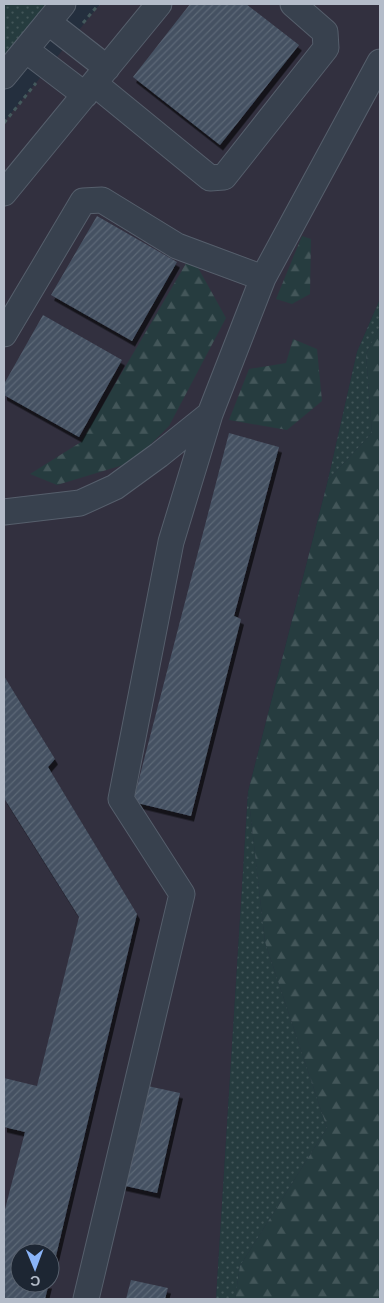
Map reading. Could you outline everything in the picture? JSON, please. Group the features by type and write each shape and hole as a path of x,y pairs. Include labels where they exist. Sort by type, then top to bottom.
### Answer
{"street":[{"path":"4,193 159,4"},
{"path":"26,50 95,82 210,178 224,177 326,48 325,32 293,4"},
{"path":"4,76 55,13 95,82"},
{"path":"86,1299 182,894 121,799 171,542 210,414 263,278 380,62"},
{"path":"4,334 82,201 102,200 177,246 263,278"},
{"path":"4,512 80,503 115,487 210,414"}],"shaded area":[{"path":"100,4 380,4 380,299 357,352 328,480 248,792 216,1299 4,1299 4,122"}],"green space":[{"path":"4,4 46,4 4,56"},
{"path":"302,236 311,239 310,294 292,304 276,299"},
{"path":"191,255 226,318 169,426 133,462 57,485 30,474 81,442"},
{"path":"380,299 380,327 366,354 372,433 328,480 357,352"},
{"path":"380,327 380,1299 235,1299 240,1266 327,1128 265,942 248,792 328,480 372,433 366,354"},
{"path":"293,339 317,349 322,401 287,430 229,420 249,369 286,363"},
{"path":"248,792 265,942 327,1128 240,1266 235,1299 216,1299"}],"building":[{"path":"190,4 246,4 299,45 220,145 133,77"},
{"path":"97,216 177,262 132,341 51,295"},
{"path":"43,315 122,360 79,437 4,395 4,384"},
{"path":"229,433 279,447 234,616 241,619 191,816 133,802"},
{"path":"4,676 55,759 48,767 137,914 59,1243 10,1243 10,1293 46,1293 45,1299 4,1299 4,1213 25,1132 4,1127 4,1078 37,1086 79,917 4,798"},
{"path":"143,1085 180,1093 157,1193 121,1185"},
{"path":"131,1280 168,1288 165,1299 126,1299"}]}
